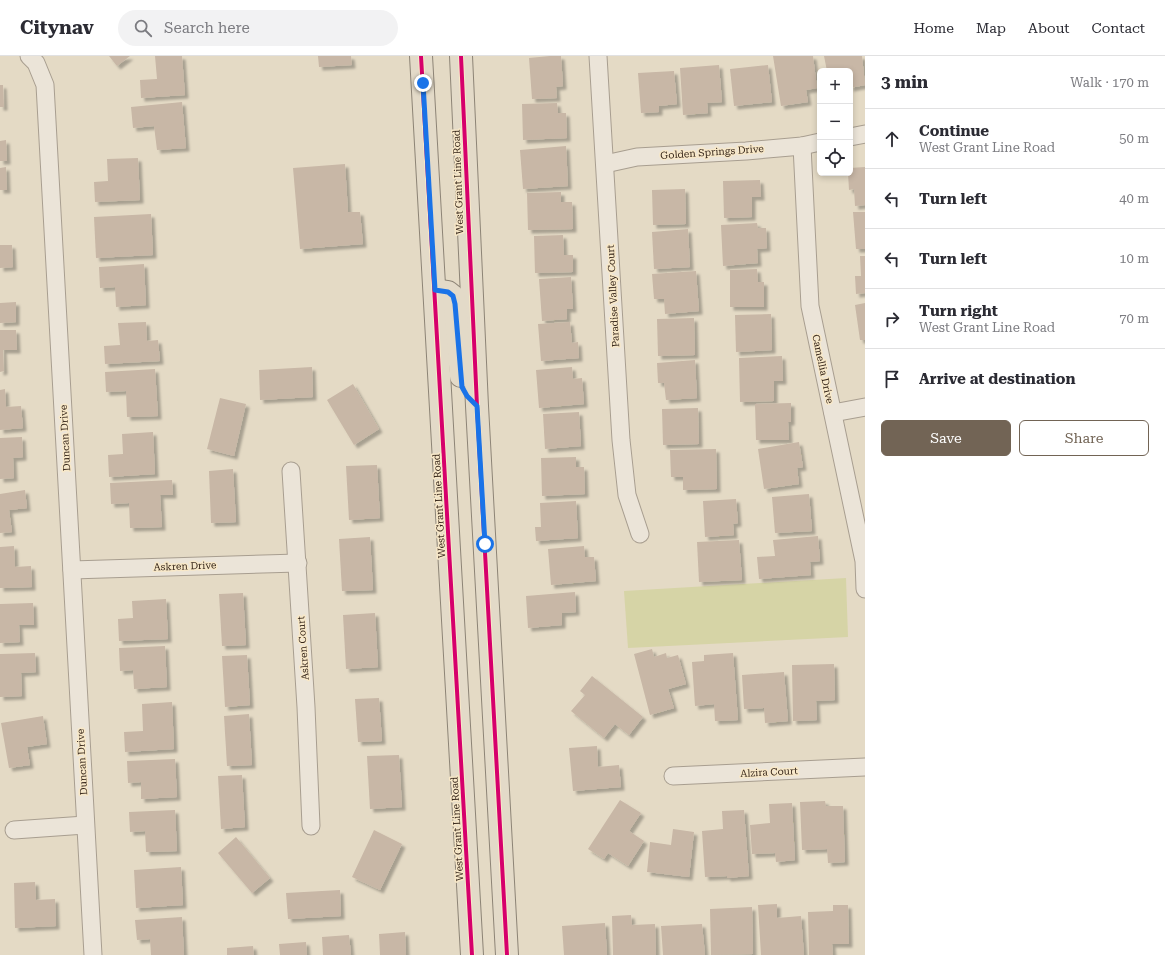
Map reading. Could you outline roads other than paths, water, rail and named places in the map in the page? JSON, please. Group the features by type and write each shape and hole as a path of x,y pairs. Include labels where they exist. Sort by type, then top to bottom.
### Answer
{"main road":[{"name":"West Grant Line Road","path":"421,56 472,955"},
{"name":"West Grant Line Road","path":"461,56 477,406 507,955"},
{"path":"435,290 448,292 453,296 455,304 462,387 467,396 477,406"}],"street":[{"name":"Duncan Drive","path":"29,56 36,64 45,85 93,955"},
{"name":"Paradise Valley Court","path":"598,56 621,440 627,496 640,534"},
{"path":"853,136 865,134"},
{"name":"Golden Springs Drive","path":"605,164 637,157 746,151 802,146 817,143"},
{"name":"Camellia Drive","path":"802,146 810,306 864,561 865,589"},
{"path":"832,413 865,407"},
{"name":"Askren Court","path":"290,471 298,563 311,826"},
{"name":"Askren Drive","path":"72,570 298,563"},
{"name":"Alzira Court","path":"673,776 865,767"},
{"path":"14,830 85,825"}]}
